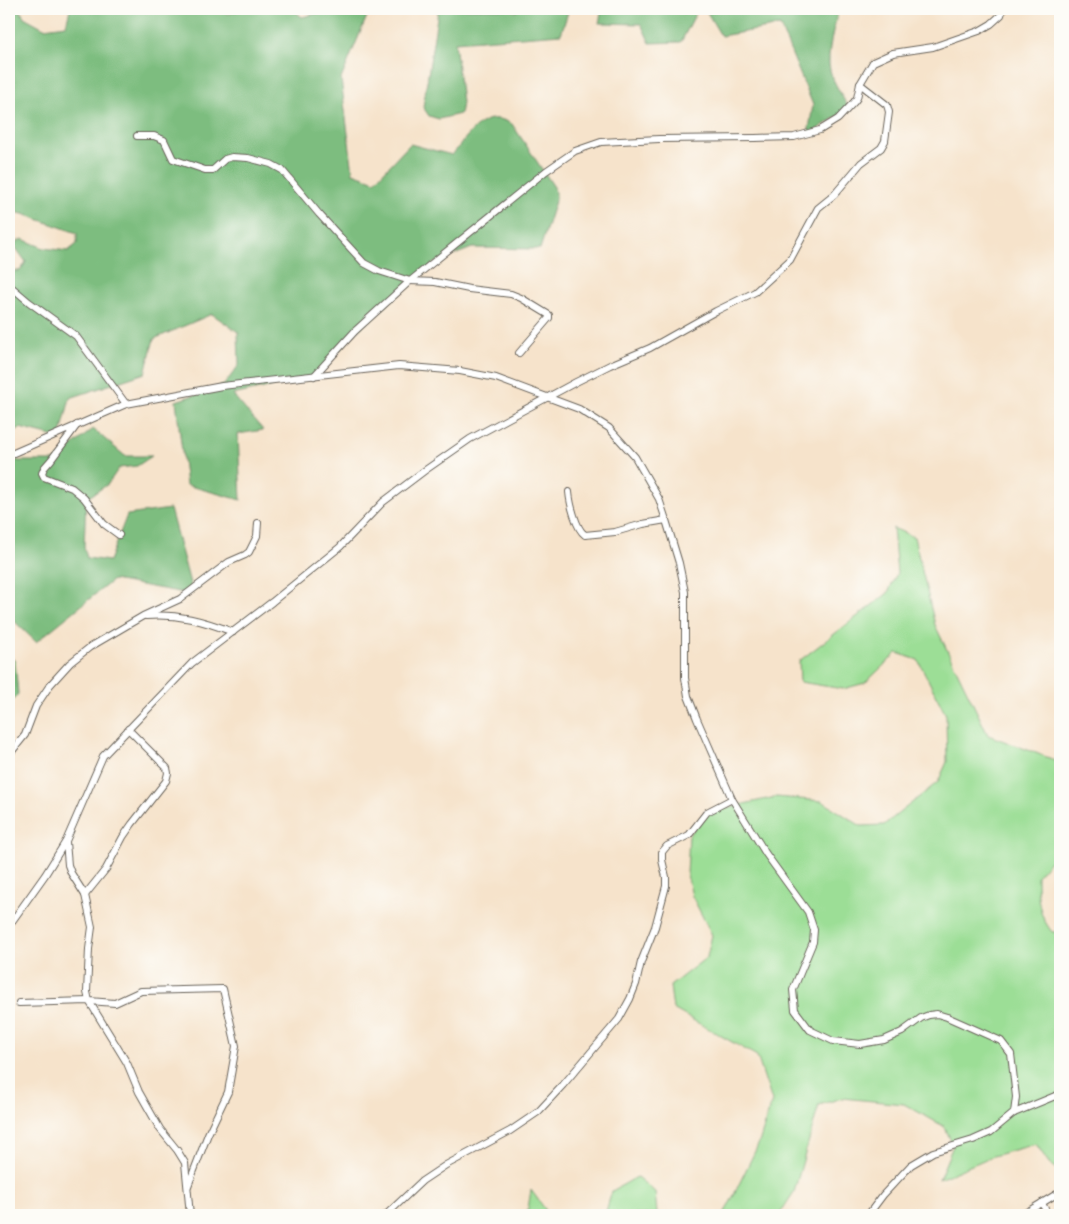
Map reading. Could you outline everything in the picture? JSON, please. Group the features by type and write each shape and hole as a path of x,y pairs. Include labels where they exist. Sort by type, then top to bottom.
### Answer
{"street":[{"path":"314,376 355,331 410,281 546,171 575,151 601,142 659,138 755,138 806,135 820,130 844,114 857,98 860,84 873,62 894,53 933,47 964,38 991,24 1001,15 1003,9"},
{"path":"9,924 45,875 66,841 103,756 192,663 340,547 383,502 470,439 610,365 650,348 716,311 742,299 754,292 790,260 818,208 834,195 861,162 881,148 885,141 889,112 888,105 860,84"},
{"path":"137,136 154,136 164,140 173,159 205,170 213,170 225,159 232,157 248,158 271,164 282,170 319,214 364,262 379,271 410,281 435,282 511,294 521,298 545,312 549,315 549,318 519,353"},
{"path":"9,284 29,302 76,336 126,404"},
{"path":"9,455 126,404 222,386 399,366 460,371 496,378 579,409 609,428 621,439 635,457 659,499 666,520 679,563 685,592 685,678 688,696 719,772 732,799 766,854 808,912 814,930 813,942 793,990 795,1010 810,1030 833,1041 860,1044 884,1040 902,1032 921,1018 937,1014 1001,1040 1011,1054 1016,1098 1014,1113"},
{"path":"77,425 42,473 44,477 72,488 84,498 104,524 119,535"},
{"path":"569,492 570,505 582,533 585,535 615,532 666,520"},
{"path":"9,755 25,735 36,706 50,685 70,663 90,647 142,616 180,599 229,562 249,552 257,536 258,523"},
{"path":"142,616 164,614 182,616 232,632"},
{"path":"86,895 106,869 132,824 166,781 167,768 128,729"},
{"path":"386,1215 422,1181 510,1131 538,1112 563,1086 619,1019 630,1000 641,962 656,927 666,886 662,852 667,846 689,835 707,812 732,799"},
{"path":"66,841 68,865 71,873 86,895 92,927 88,958 87,992 89,1001 127,1062 139,1092 160,1129 185,1163 190,1215"},
{"path":"20,1002 89,1001 115,1003 141,991 223,988 236,1046 228,1092 208,1134 188,1186"},
{"path":"868,1215 911,1165 933,1152 973,1140 991,1132 1014,1113 1060,1094"},
{"path":"1022,1215 1060,1192"},
{"path":"1042,1203 1048,1215"},
{"path":"117,1215 138,1215"}],"green space":[{"path":"9,9 20,9 24,17 44,28 66,25 70,9 217,9 228,14 243,9 292,9 302,17 336,9 370,9 341,79 353,173 375,181 410,144 452,155 477,126 493,119 502,120 512,124 554,187 556,198 540,249 472,248 434,263 357,331 316,376 233,395 263,430 238,434 241,500 186,485 176,401 224,385 239,365 238,332 212,314 154,339 145,373 70,398 60,438 20,428 16,430 11,440 10,455 18,461 54,461 93,429 125,456 152,456 137,466 119,468 108,484 86,499 84,547 87,558 109,561 127,515 170,509 191,587 190,594 113,580 36,642 9,616 9,271 20,271 26,262 13,244 22,239 44,248 68,251 77,244 77,233 9,211"},
{"path":"442,9 510,9 516,12 518,9 569,9 561,34 455,42 462,103 460,114 439,119 429,116 423,107 438,11"},
{"path":"602,9 698,9 681,42 650,43 641,24 599,23"},
{"path":"705,9 840,9 831,40 829,64 833,79 849,109 808,135 813,105 780,26 721,36"},
{"path":"893,528 914,537 935,625 988,735 1060,762 1060,859 1054,857 1037,876 1038,899 1044,919 1052,932 1060,932 1060,1171 1049,1163 1036,1144 993,1156 939,1179 953,1146 945,1127 904,1104 842,1098 819,1105 794,1192 779,1215 723,1215 759,1143 772,1101 757,1056 673,1009 670,986 707,957 712,935 692,896 687,875 689,835 707,812 776,797 822,801 861,826 884,825 938,782 947,762 946,715 918,660 897,653 865,683 843,689 800,682 799,661 888,593 897,573"},
{"path":"9,655 15,661 18,694 9,705"},
{"path":"637,1177 655,1192 657,1213 659,1215 605,1215 612,1191"},
{"path":"531,1190 545,1209 546,1215 527,1215"}]}
